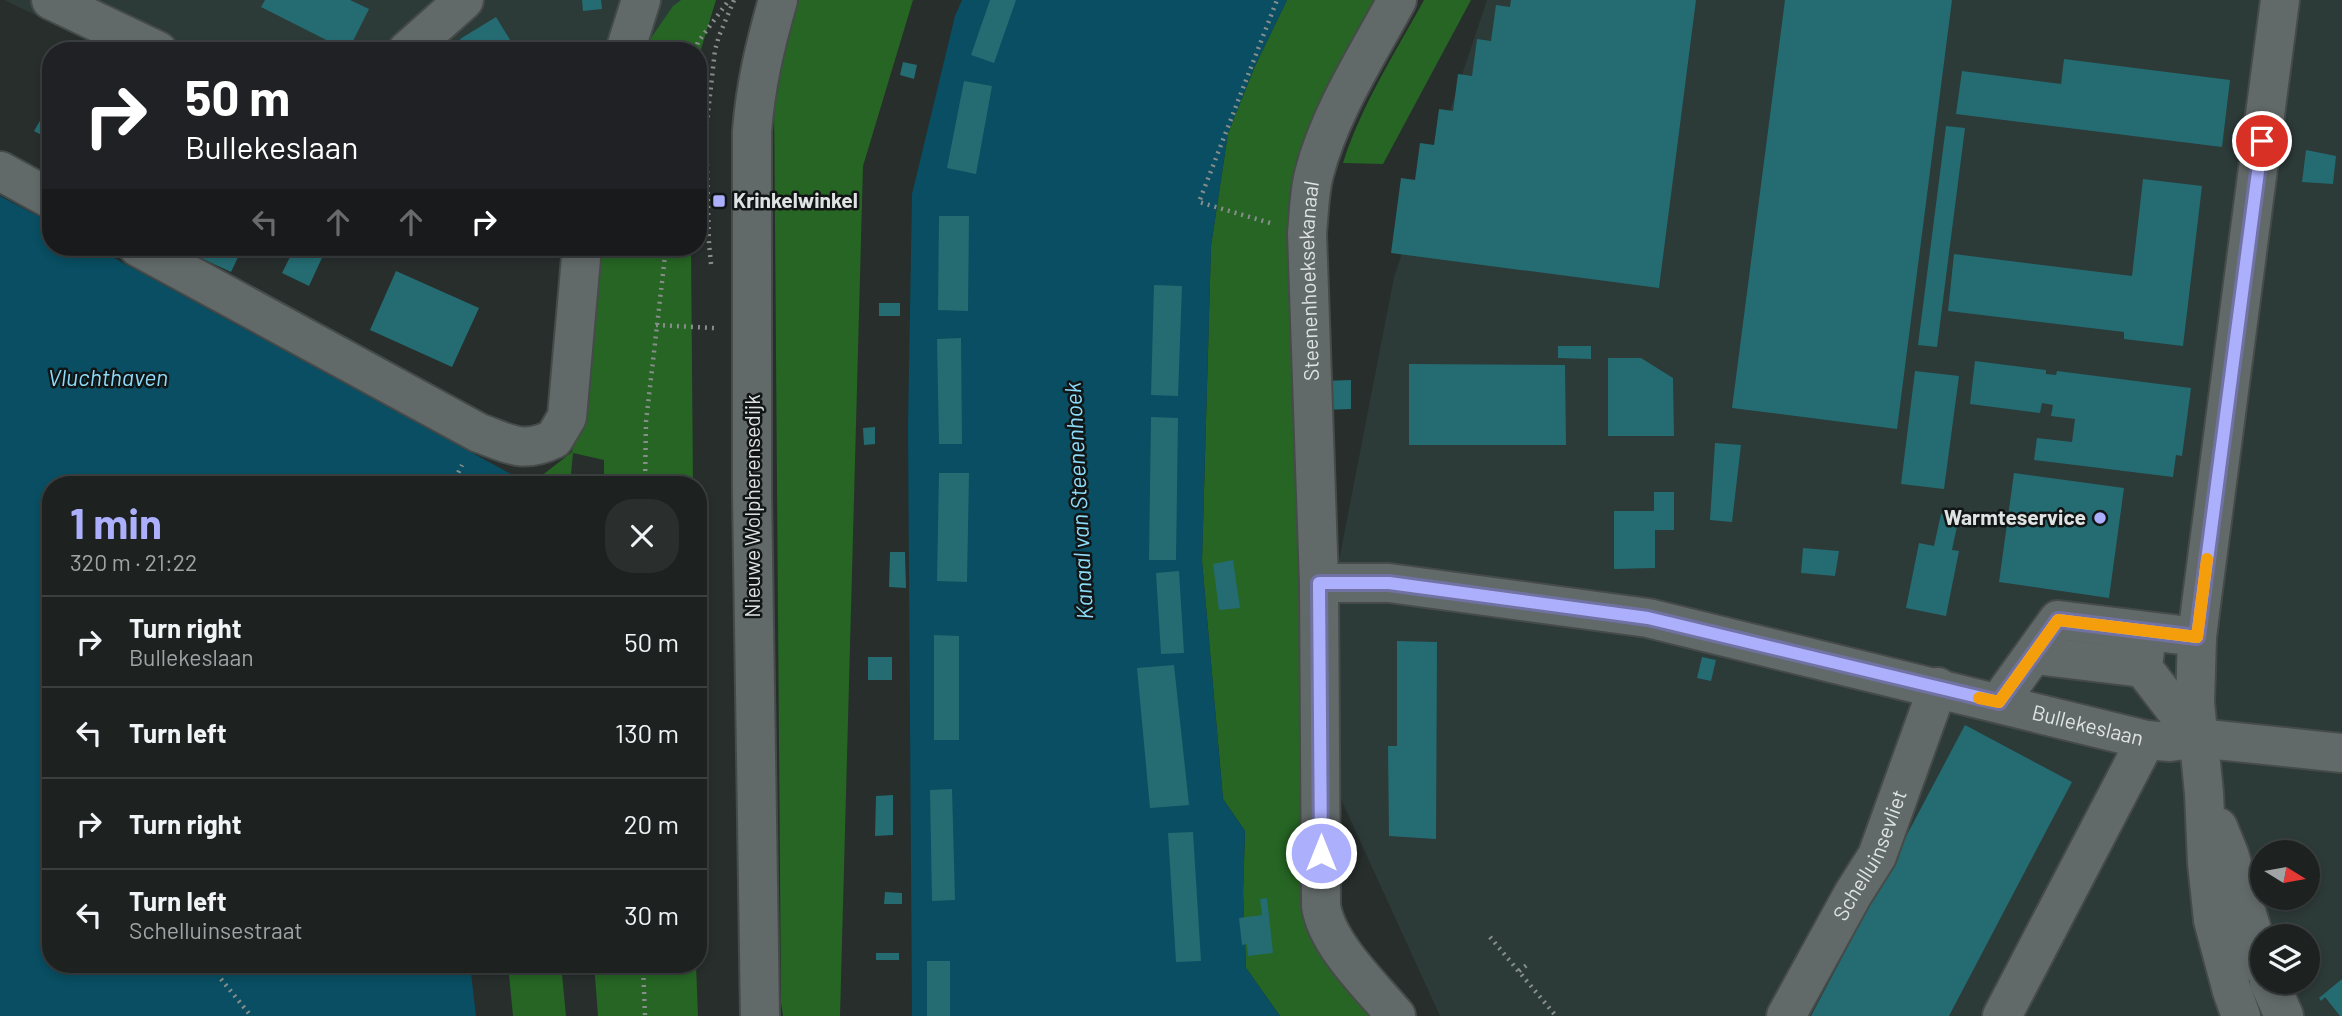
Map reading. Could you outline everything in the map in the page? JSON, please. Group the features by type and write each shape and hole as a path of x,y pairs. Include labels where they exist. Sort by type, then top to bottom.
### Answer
{"street":[{"path":"51,0 139,42"},
{"path":"417,42 464,0"},
{"path":"628,42 641,0"},
{"name":"Nieuwe Wolpherensedijk","path":"760,1016 752,493 752,131 762,53 778,0"},
{"name":"Steenenhoeksekanaal","path":"1395,1016 1334,941 1321,906 1319,583 1307,233 1313,177 1323,144 1340,105 1397,0"},
{"path":"2241,1016 2213,920 2204,793 2197,738 2197,637 2269,1"},
{"path":"0,171 42,194"},
{"path":"155,256 480,433 529,449 554,439 567,417 581,256"},
{"name":"Bullekeslaan","path":"1319,583 1389,583 1648,618 2146,740 2170,742 2197,738 2342,753"},
{"path":"1999,702 2035,655 2145,650 2197,637"},
{"path":"2145,650 2197,738"},
{"name":"Schelluinsevliet","path":"1786,1016 1877,856 1938,687"},
{"path":"2002,1016 2146,740"},
{"path":"2204,793 2229,854 2250,924"},
{"path":"2274,994 2284,1016"}],"path":[{"path":"698,42 729,0"},
{"path":"1267,222 1199,202 1277,0"},
{"path":"645,476 646,422 665,256"},
{"path":"656,325 719,328"},
{"path":"1490,937 1556,1016"},
{"path":"1519,971 1528,964"},
{"path":"643,973 645,1016"},
{"path":"221,979 251,1016"}],"shaded area":[{"path":"4,0 690,0 674,42 92,42"},
{"path":"1487,0 2342,0 2342,1016 1440,1016 1307,725 1394,277"}],"green space":[{"path":"681,0 716,0 703,42 648,42 673,6"},
{"path":"799,0 913,0 863,166 840,1016 783,1016 781,1003 774,95 792,15"},
{"path":"1287,0 1390,0 1321,138 1326,889 1386,1016 1280,1016 1246,968 1243,893 1245,831 1223,799 1202,561 1211,246 1228,133 1255,66"},
{"path":"1424,0 1471,0 1383,164 1343,163 1369,100"},
{"path":"599,256 691,256 693,476 604,476 604,460 573,453 571,476 541,476 572,452"},
{"path":"509,973 562,973 566,1016 513,1016"},
{"path":"595,973 696,973 698,1016 598,1016"}],"water":[{"name":"Kanaal van Steenenhoek","path":"962,0 1287,0 1255,66 1228,133 1211,246 1202,561 1223,799 1245,831 1243,893 1246,968 1280,1016 912,1016 908,427 912,194 955,16"},
{"name":"Vluchthaven","path":"0,196 42,218 42,256 111,256 515,476 42,476 42,973 471,973 476,1016 0,1016"}],"building":[{"path":"265,0 350,0 369,9 352,42 330,42 261,7"},
{"path":"582,0 601,0 602,9 583,11"},
{"path":"990,0 1016,0 994,63 971,55"},
{"path":"1511,0 1696,0 1659,288 1391,253 1401,178 1415,180 1420,143 1434,145 1439,109 1453,111 1458,74 1472,76 1477,39 1491,41 1496,5 1510,7"},
{"path":"1785,0 1952,0 1897,429 1732,408"},
{"path":"496,17 511,42 462,42 460,39"},
{"path":"2064,59 2230,80 2222,147 1956,114 1962,71 2061,84"},
{"path":"903,62 917,65 914,79 900,75"},
{"path":"964,81 992,86 976,174 947,168"},
{"path":"42,117 42,135 34,131"},
{"path":"1946,126 1965,128 1937,347 1918,345"},
{"path":"2306,150 2336,156 2333,184 2302,182"},
{"path":"2143,179 2202,186 2183,346 2124,339 2124,332 1948,311 1954,254 2132,276"},
{"path":"939,216 969,216 968,311 938,310"},
{"path":"196,256 239,256 231,272"},
{"path":"290,256 323,256 309,286 282,273"},
{"path":"396,271 479,308 452,367 370,330"},
{"path":"1154,285 1182,286 1178,396 1151,395"},
{"path":"879,303 900,303 900,316 879,316"},
{"path":"961,338 962,444 939,444 937,339"},
{"path":"1558,346 1591,346 1591,359 1558,358"},
{"path":"1608,358 1641,358 1673,378 1674,436 1608,436"},
{"path":"1975,361 2046,370 2046,374 2056,375 2057,371 2191,388 2182,456 2176,455 2173,477 2034,460 2037,438 2072,442 2075,419 2051,416 2053,405 2042,403 2040,413 1970,404"},
{"path":"1409,364 1565,365 1566,445 1409,445"},
{"path":"1915,371 1959,376 1944,489 1901,484"},
{"path":"1351,380 1351,409 1323,410 1322,381"},
{"path":"1151,417 1178,418 1176,560 1149,560"},
{"path":"875,427 875,444 864,445 863,428"},
{"path":"1715,443 1741,445 1732,522 1710,520"},
{"path":"939,473 969,473 967,582 937,581"},
{"path":"2014,473 2124,488 2109,598 1999,582"},
{"path":"1654,492 1674,492 1674,530 1655,530 1655,568 1614,569 1614,511 1654,511"},
{"path":"1941,514 1959,517 1952,550 1959,551 1946,616 1906,608 1919,543 1934,546"},
{"path":"1803,548 1839,551 1835,576 1801,573"},
{"path":"890,552 905,552 906,588 889,587"},
{"path":"1233,560 1240,608 1219,610 1213,564"},
{"path":"1179,571 1184,653 1161,654 1156,573"},
{"path":"934,635 959,636 959,740 934,740"},
{"path":"1397,641 1437,642 1436,839 1389,836 1388,746 1397,746"},
{"path":"868,657 892,657 892,680 868,680"},
{"path":"1702,657 1716,660 1711,681 1697,678"},
{"path":"1174,665 1189,805 1150,808 1137,668"},
{"path":"1965,725 2072,782 1949,1016 1811,1016"},
{"path":"952,789 955,900 932,901 930,790"},
{"path":"893,795 893,835 875,836 876,796"},
{"path":"1193,832 1201,961 1176,962 1168,833"},
{"path":"885,892 902,893 902,904 884,904"},
{"path":"1267,898 1273,953 1248,956 1247,944 1242,945 1239,918 1262,915 1260,899"},
{"path":"876,953 899,953 899,960 876,960"},
{"path":"927,961 950,961 950,1016 927,1016"},
{"path":"2342,979 2340,1016 2325,997 2321,1001 2319,998"}],"slow traffic":[{"path":"1979,698 1999,702 2058,620 2197,637 2207,559"}],"place":[{"name":"Krinkelwinkel","path":"719,201"},
{"name":"Warmteservice","path":"2100,518"}],"route":[{"path":"1321,853 1319,583 1389,583 1648,618 1999,702 2058,620 2197,637 2262,141"}]}
